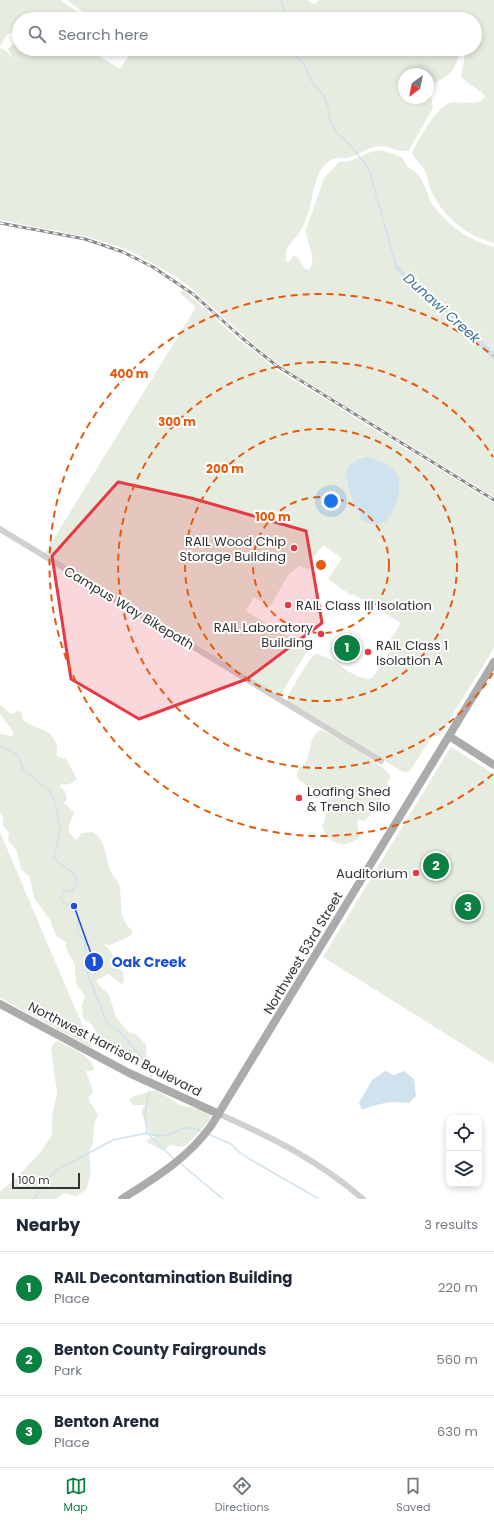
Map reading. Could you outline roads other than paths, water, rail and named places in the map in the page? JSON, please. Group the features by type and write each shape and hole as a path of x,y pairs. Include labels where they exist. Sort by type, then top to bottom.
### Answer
{"main road":[{"name":"Northwest 53rd Street","path":"122,1199 175,1164 201,1140 211,1126 494,662"},
{"path":"449,736 494,765"},
{"name":"Northwest Harrison Boulevard","path":"0,1004 109,1063 219,1114"}],"street":[{"name":"Campus Way Bikepath","path":"0,529 381,761"},
{"path":"219,1114 271,1137 298,1152 338,1177 363,1199"}],"water":[{"path":"396,262 408,278 421,290 441,303 494,352 494,361 452,318 400,274 395,268"},
{"path":"365,457 374,458 384,462 396,473 399,482 398,499 394,510 387,520 378,525 367,523 362,519 355,506 347,481 346,474 350,465"},
{"path":"385,1071 394,1075 404,1071 414,1079 416,1096 409,1103 385,1103 362,1110 359,1103 372,1080"}],"waterway":[{"name":"Dunawi Creek","path":"281,0 285,12"},
{"name":"Dunawi Creek","path":"296,56 304,65 312,82 324,96 329,109 330,121 336,132 351,146 369,169 396,266"},
{"path":"0,746 18,756 23,770 49,790 56,806 60,830 54,859 76,875 76,884 72,891 63,891 61,899 66,904 74,906 78,914 78,933 85,942 87,973 108,1025 121,1034 134,1048 145,1064 152,1079"},
{"path":"149,1091 145,1114 147,1133 156,1136 163,1136 187,1128 197,1129 203,1132"},
{"path":"33,1199 55,1171 113,1140 147,1133 174,1159"},
{"path":"208,1134 231,1144 239,1152 251,1160 319,1199"},
{"path":"181,1164 223,1199"}],"railway":[{"path":"0,223 85,239 123,252 153,267 193,294 242,338 277,366 494,500"}],"place":[{"name":"RAIL Wood Chip Storage Building","path":"294,548"},
{"name":"RAIL Class III Isolation","path":"288,605"},
{"name":"RAIL Laboratory Building","path":"321,634"},
{"name":"RAIL Decontamination Building","path":"347,648"},
{"name":"RAIL Class 1 Isolation A","path":"368,652"},
{"name":"Loafing Shed & Trench Silo","path":"299,798"},
{"name":"Benton County Fairgrounds","path":"436,866"},
{"name":"Auditorium","path":"416,873"},
{"name":"Oak Creek","path":"74,906"},
{"name":"Benton Arena","path":"468,907"}]}
